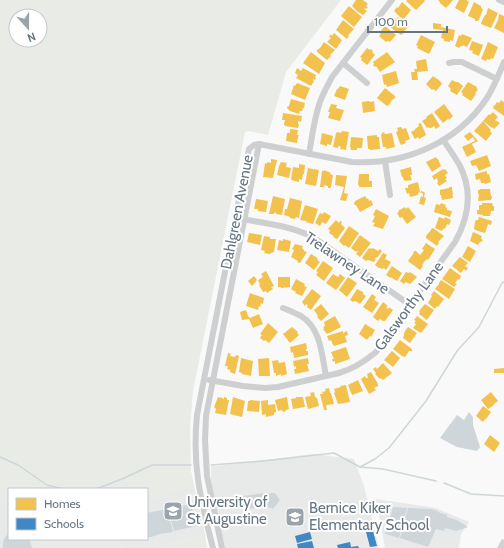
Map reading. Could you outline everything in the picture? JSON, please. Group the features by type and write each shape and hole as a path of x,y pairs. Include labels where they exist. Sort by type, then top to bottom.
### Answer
{"street":[{"path":"309,154 315,118 323,94 332,77 392,0"},
{"path":"499,0 504,2"},
{"path":"449,63 462,62 497,79"},
{"path":"259,144 352,162 368,163 404,158 413,155 444,140 464,125 486,99 504,62"},
{"path":"343,63 367,83"},
{"name":"Galsworthy Lane","path":"204,378 243,386 265,388 278,387 339,373 358,366 370,357 380,347 455,242 464,223 468,196 464,179 459,165 444,140"},
{"name":"Dahlgreen Avenue","path":"213,548 199,488 196,460 196,425 249,149 254,145 259,144 205,422 206,467 209,489 222,548"},
{"path":"385,161 390,195"},
{"name":"Trelawney Lane","path":"235,218 292,229 313,236 410,306"},
{"path":"283,308 301,316 314,329 326,376"}],"shaded area":[{"path":"0,0 341,0 286,72 268,135 249,131 245,132 193,391 190,428 191,472 194,488 169,494 148,503 148,488 8,488 8,499 0,493"},
{"path":"469,412 473,417 473,425 480,447 477,451 457,447 440,438 457,415 464,420"},
{"name":"Bernice Kiker Elementary School","path":"313,454 354,459 364,486 379,548 225,548 211,487 211,465 216,466"},
{"name":"University of St Augustine","path":"0,460 9,488 8,540 148,540 148,489 191,472 205,534 160,548 0,548"},
{"path":"275,493 280,500 273,509 263,507 245,509 243,506 243,496"},
{"path":"376,499 436,508 469,522 461,534 459,548 385,548"},
{"path":"308,502 314,504 316,507 314,515 310,517 307,516 302,510"},
{"path":"191,504 196,526 174,531 168,509"},
{"path":"393,507 407,508 399,538 385,534"},
{"path":"408,508 431,509 438,511 468,527 456,531 445,528 444,531 436,529 428,547 400,538"},
{"path":"167,509 173,532 148,537 148,513"},
{"path":"205,534 207,548 160,548 169,544"},
{"path":"7,535 8,540 29,540 32,548 3,548 4,538"},
{"path":"39,540 124,540 123,543 128,548 41,548"}],"building: Homes":[{"path":"356,0 363,0 368,4 366,6 368,7 364,9 367,11 363,15 352,6"},
{"path":"438,0 453,0 446,8"},
{"path":"459,0 467,0 469,2 464,13 455,8"},
{"path":"406,1 425,1 416,10"},
{"path":"402,2 411,10 404,19 394,11"},
{"path":"474,2 483,9 479,20 477,21 468,16"},
{"path":"349,6 362,17 354,27 341,16"},
{"path":"488,8 498,13 491,28 481,24"},
{"path":"499,14 504,16 504,33 494,28"},
{"path":"398,17 409,26 401,35 390,27"},
{"path":"343,20 354,29 348,35 349,36 347,39 336,30"},
{"path":"433,23 441,24 441,27 455,30 453,41 444,41 444,39 441,38 443,30 433,29"},
{"path":"385,26 396,35 390,42 386,42 379,36 381,34 379,33"},
{"path":"334,33 342,40 336,49 327,42 331,38 329,37 331,34 332,36"},
{"path":"462,34 472,38 467,47 463,45 459,48 455,46 459,35 461,36"},
{"path":"421,35 435,42 429,54 417,48 418,46 416,45"},
{"path":"472,41 483,45 479,56 472,53 473,51 469,50"},
{"path":"324,42 335,50 327,60 317,52"},
{"path":"488,42 498,47 493,59 487,59 486,61 481,59"},
{"path":"367,48 370,50 371,49 375,55 367,65 361,60 362,58 360,57"},
{"path":"311,52 325,63 319,74 303,63"},
{"path":"387,52 395,62 380,72 376,66 375,67 373,65 373,62"},
{"path":"426,59 428,71 417,72 418,80 412,80 411,72 415,72 414,69 417,69 416,61"},
{"path":"297,68 301,71 303,68 316,75 316,78 315,80 313,79 314,81 311,86 296,78 298,75 295,73"},
{"path":"396,71 399,83 387,87 386,84 384,85 382,75"},
{"path":"433,76 442,84 436,91 433,89 432,90 426,84"},
{"path":"452,80 463,86 457,95 450,91 451,89 448,86"},
{"path":"468,82 478,89 471,101 462,95 463,93 461,92"},
{"path":"297,83 310,88 305,100 291,94 294,85 295,86"},
{"path":"340,86 349,89 345,100 334,96"},
{"path":"385,88 395,96 395,98 387,106 377,98"},
{"path":"291,99 305,103 304,108 299,114 290,111 287,108"},
{"path":"501,100 504,102 504,116 493,108 494,105 496,106 495,105 497,102 499,103"},
{"path":"374,101 375,111 363,113 362,102"},
{"path":"331,104 337,105 336,108 344,110 340,121 328,118 330,112 328,112"},
{"path":"444,104 453,116 449,120 448,118 443,123 434,112"},
{"path":"493,112 498,117 495,120 500,123 494,129 483,121"},
{"path":"283,113 302,116 301,122 298,121 298,128 285,126 285,120 282,120"},
{"path":"432,113 440,126 436,129 434,126 427,128 422,121"},
{"path":"483,121 492,133 486,141 474,131"},
{"path":"421,123 426,135 419,139 418,137 415,139 411,132 419,126 418,124"},
{"path":"401,127 402,129 406,128 410,139 401,145 396,132 398,131 397,128"},
{"path":"290,129 298,130 297,135 299,135 297,143 286,141 287,133 290,133"},
{"path":"342,131 349,132 346,150 340,149 341,147 338,146 338,148 333,147 336,133 341,133"},
{"path":"384,132 385,134 392,133 395,147 386,149 386,147 383,147 381,135"},
{"path":"470,132 478,141 472,144 476,152 467,157 462,147 475,141 473,137 468,141 464,136"},
{"path":"322,133 333,136 331,145 327,144 327,146 320,144"},
{"path":"377,135 377,137 379,137 380,149 368,149 367,136"},
{"path":"351,137 363,138 362,148 351,150"},
{"path":"487,155 491,166 479,171 476,165 472,166 470,161"},
{"path":"436,157 441,166 432,172 426,162"},
{"path":"271,159 277,160 273,178 263,177 265,163 271,163"},
{"path":"281,162 287,163 286,167 291,168 289,178 277,175"},
{"path":"299,164 305,165 302,180 299,179 299,182 291,179 293,167 299,168"},
{"path":"411,167 412,175 410,175 412,180 404,181 400,170"},
{"path":"308,168 319,170 316,186 305,184"},
{"path":"445,169 448,173 445,175 447,178 445,179 447,181 439,186 437,183 437,178 434,180 432,176"},
{"path":"324,170 333,175 330,188 324,185 324,187 320,187 322,171"},
{"path":"487,171 491,182 485,184 481,183 480,179 476,180 475,174"},
{"path":"359,174 369,174 369,181 372,181 372,187 359,187"},
{"path":"336,175 347,176 344,193 348,194 346,201 340,200 344,187 335,185"},
{"path":"418,182 420,192 418,195 410,197 405,188 408,188 408,185"},
{"path":"452,187 453,198 442,200 440,190"},
{"path":"490,189 492,197 491,200 478,201 478,190"},
{"path":"422,191 425,193 424,197 426,198 424,205 419,204 421,196 423,197 423,194 420,192"},
{"path":"273,196 285,199 282,215 276,214 275,212 274,214 269,214"},
{"path":"365,196 369,201 371,200 373,205 360,212 354,204 355,201"},
{"path":"290,198 302,201 299,218 290,218 284,215"},
{"path":"256,199 268,201 266,212 254,209"},
{"path":"441,203 446,205 445,207 447,210 452,211 450,217 434,212 436,204 440,205"},
{"path":"482,203 492,203 494,206 494,211 491,211 490,216 477,214 479,205 482,205"},
{"path":"305,205 318,209 313,224 306,222 307,220 300,220"},
{"path":"405,207 406,209 408,207 416,217 407,224 397,213"},
{"path":"376,209 389,216 383,229 373,226 375,223 372,222 375,216 373,215"},
{"path":"324,212 331,216 326,224 322,222 320,226 315,223 320,213 323,214"},
{"path":"439,217 444,219 445,217 451,220 449,225 447,224 445,229 444,228 442,231 435,228"},
{"path":"479,217 492,221 491,225 488,224 485,233 474,229 475,222"},
{"path":"336,220 339,223 340,221 342,222 341,224 345,228 337,239 329,233 330,230 328,229"},
{"path":"349,226 359,233 349,248 345,245 344,246 339,241"},
{"path":"433,228 444,236 438,242 439,243 437,246 426,238"},
{"path":"473,232 482,236 481,238 483,241 478,245 470,241"},
{"path":"249,233 262,235 260,245 247,242"},
{"path":"360,235 371,243 360,257 356,254 358,251 356,252 351,248"},
{"path":"264,236 270,237 270,239 276,239 274,252 270,254 264,253 265,251 261,250"},
{"path":"283,239 291,241 289,252 277,250 279,240 283,241"},
{"path":"426,243 435,249 428,260 427,259 423,263 420,270 408,261 414,251 420,255 424,250 422,249"},
{"path":"295,244 303,246 302,248 304,251 307,252 300,263 291,257 294,250 292,249"},
{"path":"468,246 476,251 470,262 462,257"},
{"path":"369,248 373,248 378,251 380,249 382,251 377,258 376,257 374,262 368,260 366,261 362,258"},
{"path":"383,253 387,255 385,259 391,262 386,270 375,265"},
{"path":"311,254 320,262 314,270 305,263"},
{"path":"460,257 468,263 465,266 468,268 466,271 464,269 461,273 452,266"},
{"path":"323,261 333,268 324,281 316,275 318,272 316,271"},
{"path":"392,266 402,273 397,281 386,275"},
{"path":"450,268 461,276 455,283 457,284 454,287 442,279"},
{"path":"266,271 274,286 271,287 273,289 267,293 266,291 263,292 258,280 263,277 261,274"},
{"path":"406,272 410,272 417,277 410,284 406,282 404,284 400,281"},
{"path":"333,274 338,277 340,274 345,278 336,290 326,283"},
{"path":"254,276 257,280 252,286 248,281"},
{"path":"278,277 290,277 290,287 278,287"},
{"path":"348,277 357,283 347,297 339,290"},
{"path":"296,279 305,284 304,286 307,287 302,296 295,293 296,292 291,289"},
{"path":"441,280 455,289 449,299 435,289"},
{"path":"312,289 321,296 311,310 307,307 308,305 306,304 305,306 302,302"},
{"path":"357,289 363,292 366,296 360,304 350,300"},
{"path":"434,291 444,299 435,309 428,303"},
{"path":"250,293 264,298 263,304 261,303 258,310 246,306"},
{"path":"372,294 376,297 374,300 379,303 372,313 363,307"},
{"path":"383,302 388,306 386,307 393,310 385,321 380,319 378,321 373,317"},
{"path":"321,304 329,314 321,321 317,317 318,316 314,310"},
{"path":"425,304 434,310 427,320 419,314 419,311"},
{"path":"246,310 250,318 259,314 263,324 253,328 249,319 242,320 240,312"},
{"path":"335,316 341,327 327,334 323,329 325,326 324,322"},
{"path":"417,316 428,324 421,333 413,328 416,324 414,323 416,321 414,320"},
{"path":"268,323 278,332 269,343 260,338 262,335 260,334"},
{"path":"365,324 375,330 371,337 370,336 367,340 359,334"},
{"path":"292,327 298,332 297,333 299,335 290,343 283,334"},
{"path":"408,327 417,333 410,343 403,338"},
{"path":"343,331 343,333 347,331 348,335 345,336 347,342 334,346 331,340 329,341 327,336"},
{"path":"400,340 412,349 412,351 409,351 405,357 393,349"},
{"path":"306,343 306,351 308,351 308,355 294,358 290,347"},
{"path":"346,347 350,359 335,364 335,361 333,362 332,359 334,359 331,352"},
{"path":"392,351 400,358 393,367 384,360"},
{"path":"228,353 231,354 230,356 239,356 235,374 227,369 228,366 225,366"},
{"path":"241,358 253,361 251,376 239,372"},
{"path":"269,358 270,376 259,376 258,359"},
{"path":"308,358 309,364 307,364 309,371 295,374 294,369 296,369 296,366 294,367 293,361"},
{"path":"278,360 279,363 285,362 287,374 276,376 276,373 274,373 272,361"},
{"path":"383,363 392,373 383,380 375,374 376,373 373,369 376,367 377,369"},
{"path":"504,368 504,373 494,373 494,369"},
{"path":"371,372 378,386 374,388 376,390 369,394 361,379 365,376 368,378 367,374"},
{"path":"358,380 363,391 352,395 348,385"},
{"path":"346,385 350,402 338,404 334,389"},
{"path":"329,388 334,404 327,405 327,410 324,410 320,394 323,394 322,392 326,391 325,389"},
{"path":"314,392 319,406 308,409 305,397 311,396 310,393"},
{"path":"491,392 498,401 488,409 481,400"},
{"path":"218,397 224,399 224,397 229,400 226,415 215,413 216,409 214,407"},
{"path":"233,397 245,401 242,417 230,414"},
{"path":"287,397 289,409 283,412 282,410 278,411 275,400"},
{"path":"303,397 305,407 293,409 291,399"},
{"path":"268,400 268,405 275,404 276,412 274,415 266,417 266,414 262,415 261,401"},
{"path":"248,401 260,401 259,412 247,411"},
{"path":"483,406 491,412 483,422 476,416"},
{"path":"490,435 500,443 494,452 484,444"}],"building: Schools":[{"path":"373,531 377,546 370,547 366,532"},
{"path":"310,532 312,539 297,543 295,536"},
{"path":"312,541 314,548 298,548 297,544"},
{"path":"350,542 351,547 358,546 359,548 338,548 337,545"}],"building: Other":[{"path":"502,539 504,540 504,548 497,548"}],"waterway":[{"path":"360,467 375,459 389,448 426,401 457,351 479,327 502,283 504,282"},
{"path":"211,465 334,453 360,467 383,469 436,481"},
{"path":"0,457 18,465 47,485 59,488"},
{"path":"99,488 152,465 191,465"},
{"path":"444,483 471,494 504,496"}],"place":[{"name":"University of St Augustine","path":"173,511"},
{"name":"Bernice Kiker Elementary School","path":"295,517"}]}
